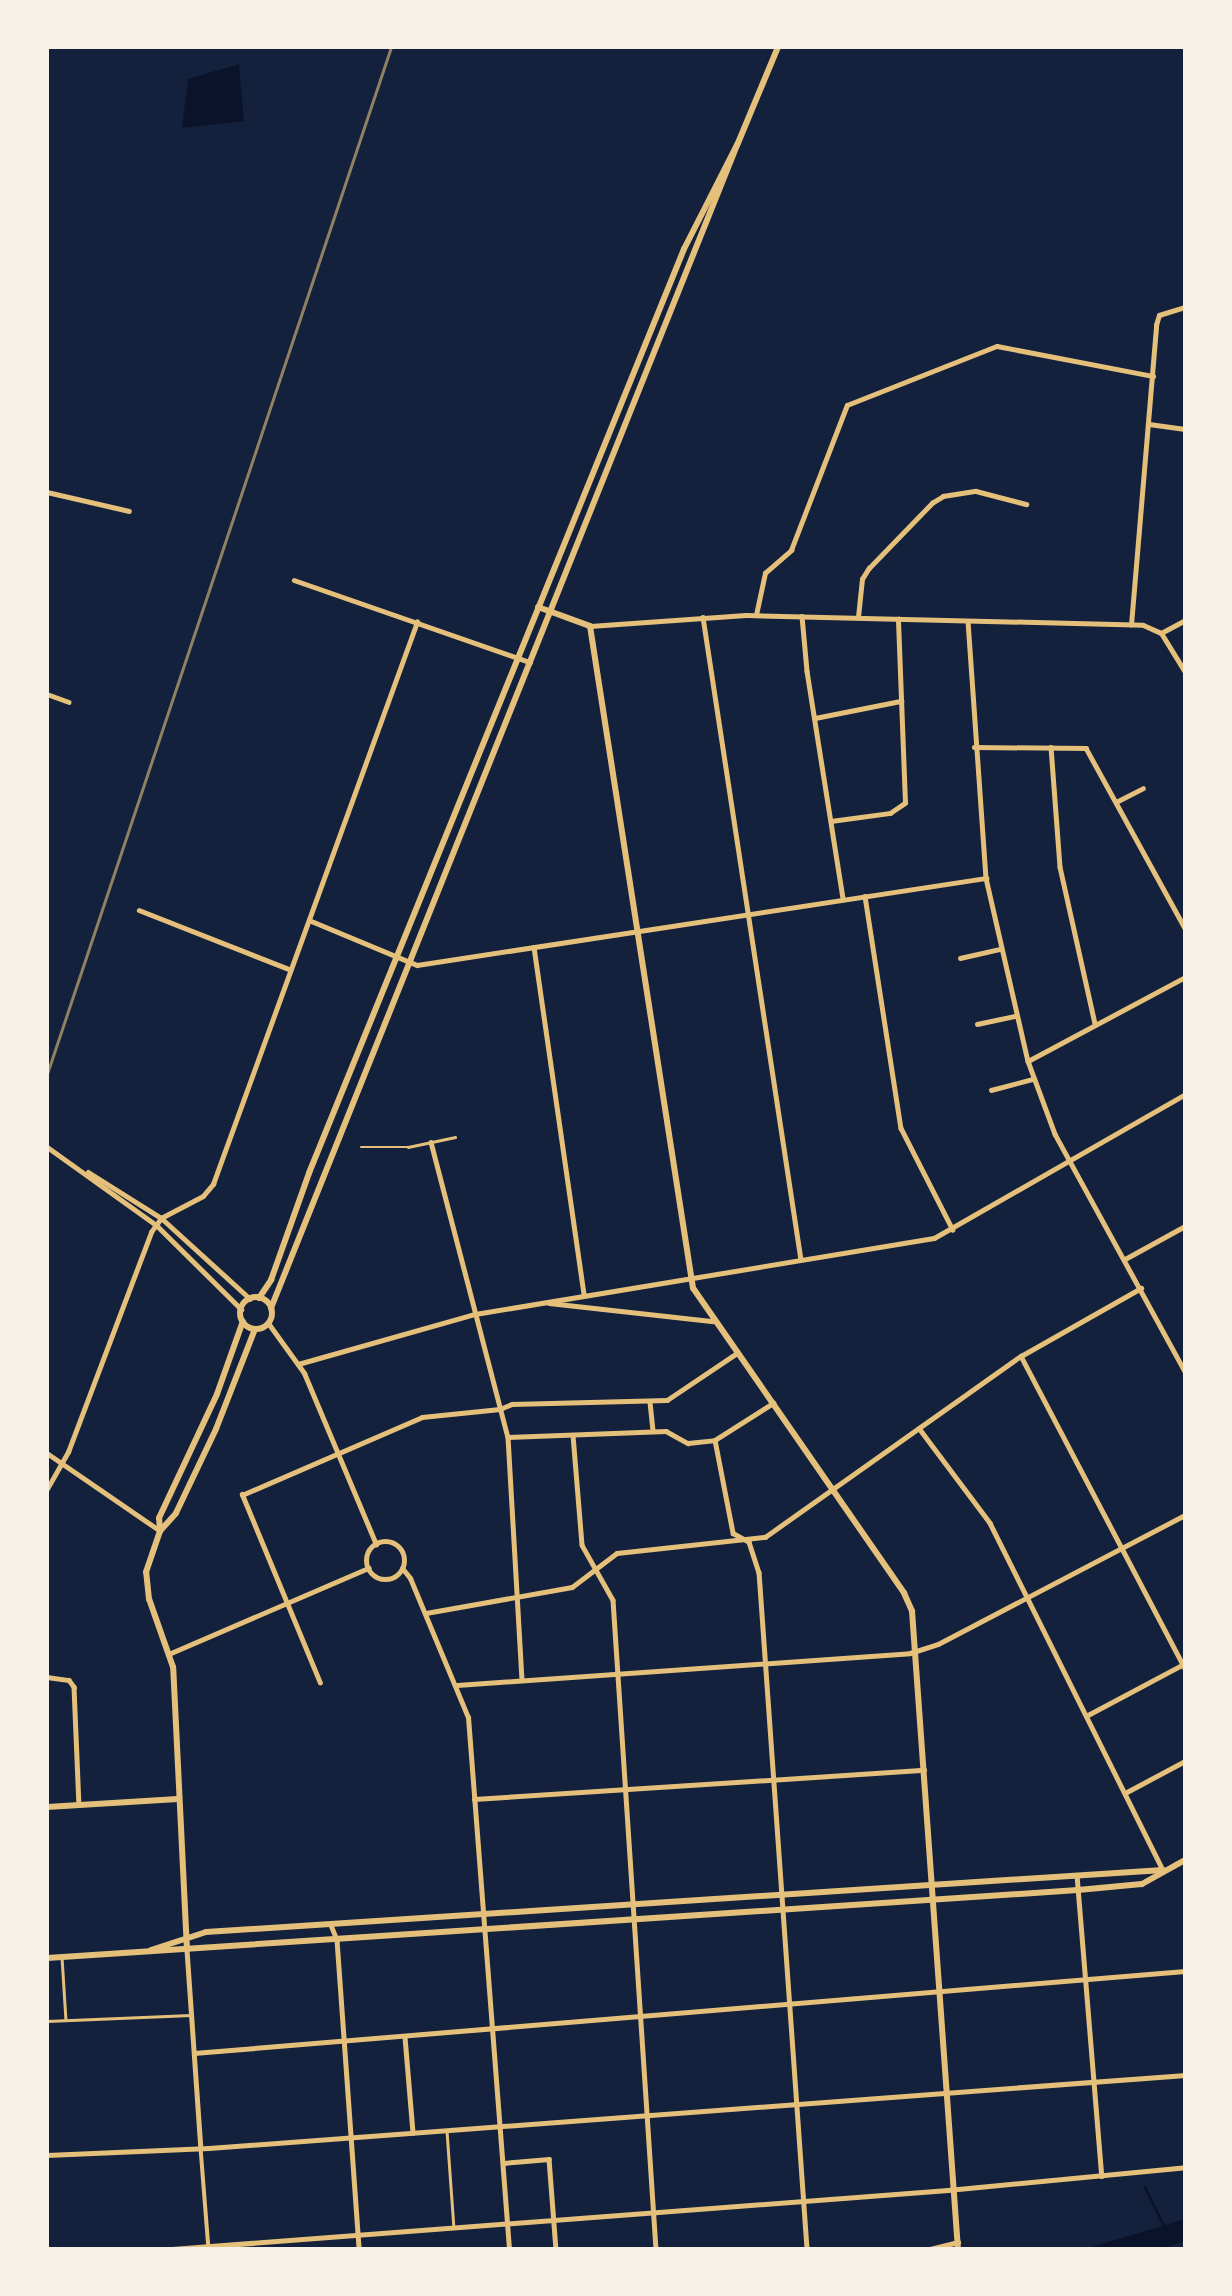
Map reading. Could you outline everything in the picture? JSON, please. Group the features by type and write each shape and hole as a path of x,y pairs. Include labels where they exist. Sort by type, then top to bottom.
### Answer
{"main road":[{"path":"259,1298 271,1280 309,1173 702,206 738,143 778,47"},
{"path":"160,1531 176,1513 216,1429 255,1329 268,1323 271,1308 530,662 735,160 738,143"},
{"path":"538,607 590,626 690,1278 713,1321 905,1592 912,1611 958,2246"},
{"path":"187,1950 170,1653 145,1579 160,1531 159,1518 217,1394 243,1321 241,1309 250,1299 259,1298 271,1308"},
{"path":"243,1321 255,1329"},
{"path":"47,1807 178,1799"},
{"path":"47,1958 634,1922 1078,1890 1142,1884 1183,1861"},
{"path":"149,1950 206,1932 1163,1870"}],"street":[{"path":"1131,625 1159,315 1185,307"},
{"path":"756,615 765,573 791,550 847,405 997,345 1153,376"},
{"path":"1149,424 1185,429"},
{"path":"858,617 860,588 869,568 932,503 943,496 976,491 1026,504"},
{"path":"47,492 129,511"},
{"path":"294,580 530,662"},
{"path":"590,626 756,615 1150,626 1161,633 1185,672"},
{"path":"802,616 843,900"},
{"path":"703,617 801,1260"},
{"path":"831,821 890,813 905,803 898,618"},
{"path":"1161,633 1185,620"},
{"path":"968,621 974,747 986,878 1000,949 1033,1079 1055,1134 1072,1160 1185,1371"},
{"path":"47,1489 62,1463 156,1225 181,1203 198,1199 213,1184 417,622"},
{"path":"47,694 69,702"},
{"path":"815,718 901,701"},
{"path":"974,747 1086,748 1184,925"},
{"path":"1051,747 1060,867 1095,1024"},
{"path":"1116,803 1143,788"},
{"path":"309,920 417,965 986,878"},
{"path":"865,896 901,1128 953,1230"},
{"path":"139,910 291,970"},
{"path":"534,947 584,1293"},
{"path":"960,958 1000,949"},
{"path":"1028,1061 1185,977"},
{"path":"977,1024 1016,1016"},
{"path":"991,1090 1033,1079"},
{"path":"298,1364 475,1314 544,1303 584,1293 934,1238 953,1230 1185,1094"},
{"path":"431,1142 508,1437 522,1678"},
{"path":"47,1147 161,1218 250,1299"},
{"path":"70,1162 156,1225 241,1309"},
{"path":"1125,1259 1185,1226"},
{"path":"426,1614 503,1602 517,1594 572,1587 598,1570 617,1553 749,1542 765,1537 1021,1356 1141,1288"},
{"path":"544,1303 713,1321"},
{"path":"268,1323 298,1364 376,1544"},
{"path":"320,1683 242,1495 422,1417 500,1409 512,1404 667,1400 737,1353"},
{"path":"1021,1356 1184,1666 1086,1716"},
{"path":"650,1402 653,1431"},
{"path":"508,1437 666,1431 688,1443 715,1440 773,1403"},
{"path":"919,1429 990,1523 1163,1870"},
{"path":"573,1435 582,1545 613,1600 656,2249"},
{"path":"715,1440 733,1532 749,1542 759,1572 768,1662 807,2249"},
{"path":"47,1453 160,1531"},
{"path":"457,1685 522,1678 915,1651 1026,1598 1185,1515"},
{"path":"402,1568 388,1578 376,1576 368,1567 368,1552 376,1544 387,1541 398,1546 403,1557 402,1568 426,1614 468,1717 509,2249"},
{"path":"170,1653 368,1567"},
{"path":"47,1677 69,1680 74,1687 79,1805"},
{"path":"1125,1793 1185,1761"},
{"path":"474,1799 924,1770"},
{"path":"1183,1861 1185,1871"},
{"path":"1077,1874 1102,2176"},
{"path":"331,1925 337,1940 359,2249"},
{"path":"187,1950 209,2247"},
{"path":"194,2053 494,2031 1185,1972"},
{"path":"405,2037 413,2133"},
{"path":"47,2155 201,2148 447,2131 1185,2075"},
{"path":"503,2162 549,2159 556,2249"},
{"path":"172,2249 954,2189 1185,2167"},
{"path":"930,2249 958,2246"}],"lane":[{"path":"362,1147 431,1142 455,1137"},
{"path":"62,1956 66,2020"},
{"path":"47,2021 191,2015"},
{"path":"447,2131 454,2228"}],"water":[{"path":"239,64 244,121 182,128 188,79"},
{"path":"1185,2219 1185,2241 1162,2249 1085,2249"}],"waterway":[{"path":"1145,2187 1165,2228"}],"railway":[{"path":"47,1074 391,47"}]}
